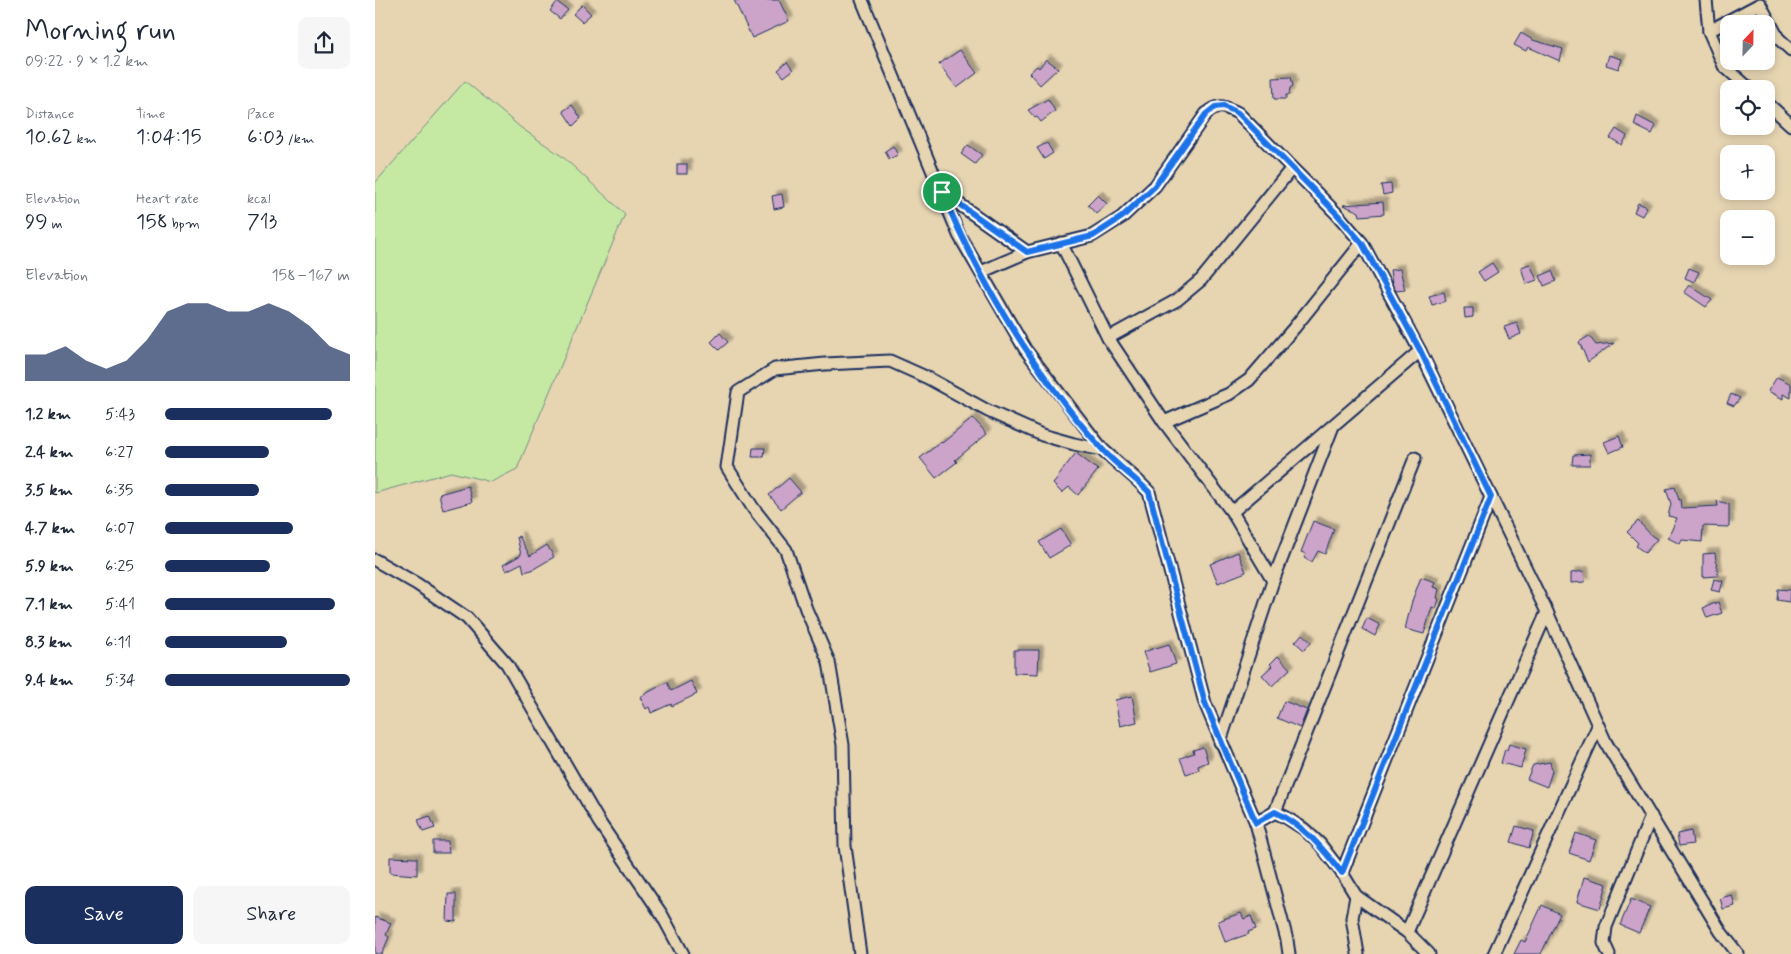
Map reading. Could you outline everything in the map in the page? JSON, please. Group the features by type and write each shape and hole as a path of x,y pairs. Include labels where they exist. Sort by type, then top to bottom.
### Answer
{"street":[{"path":"862,0 959,235 1025,349 1103,450 1149,492 1205,703 1256,823 1289,954"},
{"path":"1707,0 1709,31 1723,66 1739,80"},
{"path":"1709,31 1760,4 1778,38 1791,50"},
{"path":"981,272 1027,252 1093,236 1122,217 1155,186 1206,114 1215,107 1224,106 1238,113 1337,214 1362,243 1420,350 1547,612 1606,743 1721,932 1738,954"},
{"path":"1775,110 1791,125"},
{"path":"1109,338 1177,300 1201,280 1292,168"},
{"path":"942,192 1027,252"},
{"path":"1061,243 1109,338 1164,422 1232,512 1273,581"},
{"path":"1164,422 1229,394 1249,380 1295,328 1362,243"},
{"path":"1232,512 1420,350"},
{"path":"861,954 845,846 843,745 829,662 806,609 785,550 753,508 727,467 737,392 775,370 825,364 890,361 928,378 989,411 1042,435 1103,450"},
{"path":"1220,742 1273,581 1333,426"},
{"path":"1256,823 1275,812 1415,458"},
{"path":"1342,873 1491,497"},
{"path":"375,560 417,584 467,618 507,664 599,822 662,915 683,954"},
{"path":"1407,932 1547,612"},
{"path":"1494,954 1598,726"},
{"path":"1275,812 1304,829 1320,844 1342,873 1356,896 1407,932 1429,954"},
{"path":"1609,954 1604,943 1606,927 1651,816"},
{"path":"1356,896 1352,918 1357,954"}],"green space":[{"path":"465,81 520,127 563,157 625,214 517,469 491,482 451,472 375,493 375,183"}],"building":[{"path":"734,0 779,0 789,21 752,38"},
{"path":"557,2 568,10 560,19 550,11"},
{"path":"582,5 591,14 582,22 573,14"},
{"path":"1521,33 1533,40 1563,49 1560,61 1528,47 1526,51 1514,45"},
{"path":"960,50 977,73 957,88 939,64"},
{"path":"1609,55 1622,59 1619,69 1606,65"},
{"path":"1046,59 1058,68 1040,85 1029,73 1037,66 1039,68"},
{"path":"787,62 793,70 784,77 778,70"},
{"path":"1291,77 1293,86 1290,88 1289,95 1286,95 1286,99 1274,99 1273,78"},
{"path":"1048,99 1055,111 1041,122 1028,110"},
{"path":"572,105 581,118 573,126 563,111"},
{"path":"1637,116 1656,126 1652,134 1634,125"},
{"path":"1616,129 1627,136 1622,145 1610,138"},
{"path":"1047,143 1053,153 1044,159 1037,148"},
{"path":"968,145 982,155 975,164 961,154"},
{"path":"893,146 898,155 889,159 885,151"},
{"path":"677,164 687,164 687,174 677,174"},
{"path":"1391,184 1392,193 1383,195 1381,185"},
{"path":"782,194 784,207 774,209 772,196"},
{"path":"1098,195 1107,204 1096,214 1088,205"},
{"path":"1383,202 1384,214 1360,216 1359,212 1343,205"},
{"path":"1638,203 1647,207 1642,216 1634,212"},
{"path":"1492,263 1498,272 1484,281 1478,272"},
{"path":"1530,264 1537,280 1526,284 1521,267"},
{"path":"1689,268 1699,272 1694,282 1685,278"},
{"path":"1400,269 1405,290 1396,291 1392,284 1390,270"},
{"path":"1552,271 1556,281 1544,286 1540,276"},
{"path":"1689,285 1712,300 1706,307 1684,292"},
{"path":"1444,292 1446,301 1432,305 1429,296"},
{"path":"1464,308 1473,308 1473,317 1465,318"},
{"path":"1517,323 1521,334 1509,339 1504,327"},
{"path":"720,333 728,342 719,350 711,342"},
{"path":"1589,336 1596,345 1614,343 1588,362 1579,342"},
{"path":"1777,377 1791,384 1791,398 1783,394 1783,399 1768,391"},
{"path":"1731,394 1740,398 1734,406 1727,403"},
{"path":"973,418 987,434 955,460 957,462 936,478 920,458"},
{"path":"1619,436 1623,447 1609,453 1604,442"},
{"path":"753,448 765,448 764,457 752,457"},
{"path":"1076,453 1098,470 1078,495 1069,487 1062,493 1053,484"},
{"path":"1590,454 1590,465 1572,465 1573,455"},
{"path":"789,478 801,492 781,509 769,495"},
{"path":"468,486 472,502 443,510 439,494"},
{"path":"1675,487 1680,499 1681,508 1718,506 1717,501 1729,504 1729,527 1703,526 1702,542 1682,540 1680,544 1668,538 1677,518 1668,516 1671,504 1666,489"},
{"path":"1313,521 1334,529 1325,554 1318,551 1312,562 1304,558 1306,554 1301,552"},
{"path":"1638,521 1657,539 1645,553 1636,546 1638,543 1627,532"},
{"path":"1061,529 1071,545 1049,558 1039,542"},
{"path":"519,536 530,556 547,545 554,557 532,570 524,572 522,563 506,571 503,565 521,555 517,537"},
{"path":"1238,552 1246,572 1218,583 1210,564"},
{"path":"1715,553 1718,576 1703,577 1703,554"},
{"path":"1584,571 1585,582 1571,583 1571,573"},
{"path":"1421,577 1435,582 1433,587 1439,589 1436,609 1432,607 1424,634 1405,629 1412,601"},
{"path":"1714,579 1723,581 1720,592 1711,590"},
{"path":"1778,589 1790,590 1789,602 1777,600"},
{"path":"1718,602 1722,613 1707,618 1703,608"},
{"path":"1367,618 1380,625 1375,636 1362,629"},
{"path":"1302,634 1311,642 1304,650 1295,642"},
{"path":"1169,644 1176,664 1150,672 1143,652"},
{"path":"1014,650 1039,650 1038,674 1014,673"},
{"path":"1278,656 1290,669 1272,686 1262,675 1272,666 1270,664"},
{"path":"691,681 697,694 672,706 671,704 651,713 649,707 646,709 640,697 667,682 671,691"},
{"path":"1132,696 1137,722 1120,726 1115,700"},
{"path":"1284,701 1307,710 1300,728 1277,718"},
{"path":"1509,744 1526,749 1521,768 1501,763 1505,749 1507,750"},
{"path":"1203,747 1208,762 1198,766 1199,770 1186,774 1180,758 1194,753 1193,750"},
{"path":"1550,762 1552,771 1547,787 1527,779 1533,765"},
{"path":"430,816 435,828 423,832 418,820"},
{"path":"1516,826 1534,831 1529,848 1511,842"},
{"path":"1691,831 1693,844 1679,846 1677,834"},
{"path":"1576,833 1596,840 1589,860 1569,853"},
{"path":"433,841 448,841 449,853 433,853"},
{"path":"390,857 417,858 417,875 390,873"},
{"path":"1584,877 1607,884 1600,909 1577,902"},
{"path":"448,894 456,894 456,922 447,921"},
{"path":"1732,895 1735,906 1723,909 1720,898"},
{"path":"1631,899 1650,907 1639,933 1620,925"},
{"path":"1542,905 1560,914 1541,954 1514,954 1521,940 1525,942"},
{"path":"1241,913 1244,919 1251,916 1256,929 1248,932 1249,934 1225,942 1218,921"},
{"path":"375,917 391,923 386,935 389,937 382,954 375,954"}],"route":[{"path":"1224,106 1238,113 1337,214 1362,243 1420,350 1491,497 1342,873 1320,844 1304,829 1287,818 1275,812 1256,823 1205,703 1149,492 1103,450 1025,349 959,235 942,192 1027,252 1093,236 1122,217 1155,186 1206,114 1215,107 1224,106"}]}
